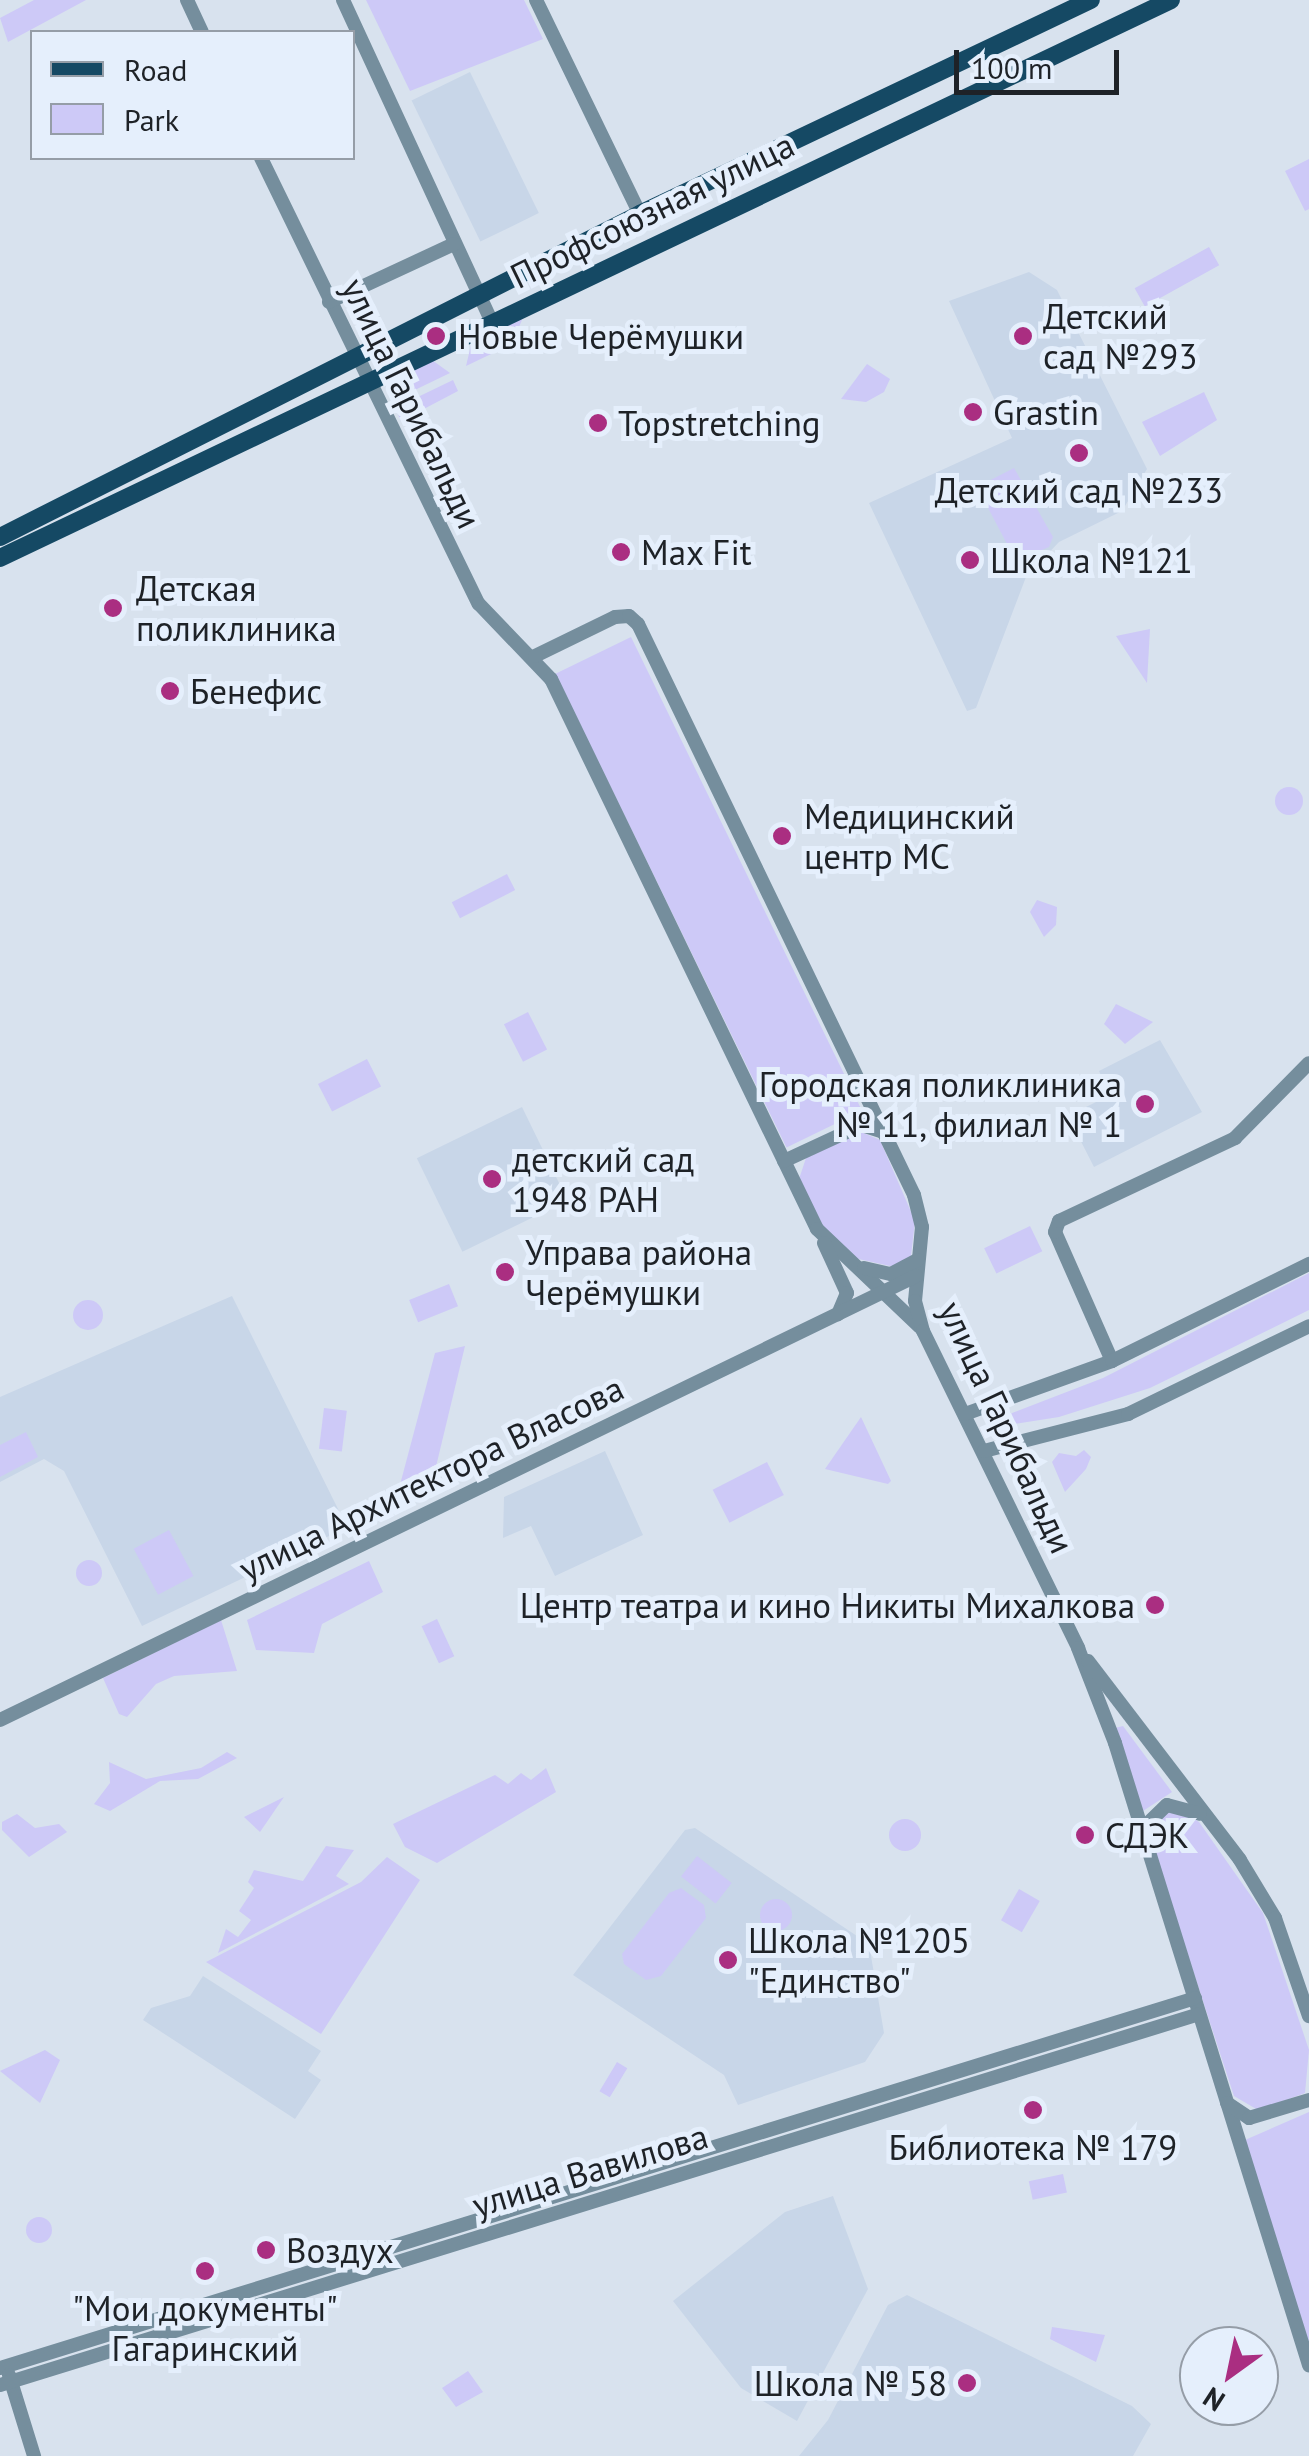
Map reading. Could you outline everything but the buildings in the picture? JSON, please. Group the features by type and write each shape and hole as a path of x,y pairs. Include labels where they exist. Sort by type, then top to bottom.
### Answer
{"main road":[{"name":"Профсоюзная улица","path":"0,536 357,361 640,214 1092,0"},
{"name":"Профсоюзная улица","path":"0,558 1171,0"}],"street":[{"path":"186,0 201,30"},
{"path":"343,0 492,323"},
{"path":"536,0 640,214"},
{"name":"улица Гарибальди","path":"261,160 479,604 497,629 535,656 817,1228 890,1294"},
{"path":"328,302 454,244"},
{"name":"улица Гарибальди","path":"535,656 615,617 629,616 638,624 917,1200 916,1276 924,1331 1078,1648 1143,1828 1309,2365"},
{"path":"1112,1361 1056,1232 1058,1221 1235,1138 1309,1062"},
{"path":"784,1161 862,1125 884,1132"},
{"path":"817,1228 846,1293 838,1315"},
{"path":"854,1264 891,1274 908,1270 919,1256"},
{"path":"966,1414 1112,1361 1309,1264"},
{"name":"улица Архитектора Власова","path":"0,1720 838,1315 890,1294 916,1276"},
{"path":"890,1294 924,1331"},
{"path":"984,1452 1128,1414 1309,1326"},
{"name":"улица Гарибальди","path":"1078,1648 1210,1821 1275,1918 1309,2016"},
{"path":"1143,1828 1168,1806 1181,1804 1210,1821"},
{"name":"улица Вавилова","path":"3,2367 1195,1998"},
{"name":"улица Вавилова","path":"6,2383 1199,2014"},
{"path":"1227,2102 1248,2118 1309,2100"},
{"path":"3,2367 34,2456"}],"shaded area":[{"path":"470,72 539,213 480,242 412,100"},
{"path":"1029,272 1057,290 1147,469 1122,511 1059,542 1026,577 976,708 967,711 869,503 1012,438 949,301"},
{"name":"Городская поликлиника № 11, филиал № 1","path":"1160,1040 1202,1112 1094,1167 1068,1116 1110,1095 1099,1071"},
{"name":"детский сад 1948 РАН","path":"522,1107 568,1200 462,1252 417,1158"},
{"path":"232,1296 347,1527 309,1546 302,1534 254,1557 260,1570 142,1626 64,1471 44,1459 0,1482 0,1397"},
{"path":"605,1451 643,1535 555,1576 531,1526 503,1538 504,1497"},
{"name":"Школа №1205 \"Единство\"","path":"695,1828 869,1944 884,2033 865,2062 738,2105 724,2075 573,1975 685,1830"},
{"path":"203,1976 321,2051 308,2071 321,2080 295,2119 143,2020 151,2008 190,1996"},
{"path":"833,2196 868,2289 797,2421 741,2388 673,2301 785,2212"},
{"name":"Школа № 58","path":"907,2295 1132,2406 1151,2424 1133,2456 799,2456 828,2420 888,2305"}],"green space":[{"path":"34,0 86,0 8,42 0,18"},
{"path":"366,0 524,0 543,39 410,91"},
{"path":"1309,159 1309,209 1305,211 1285,171"},
{"path":"1209,247 1219,265 1145,307 1135,288"},
{"path":"524,315 512,344 466,366 472,341"},
{"path":"432,360 450,373 392,401 394,378"},
{"path":"867,364 890,379 884,392 866,402 841,399"},
{"path":"453,380 458,391 401,421 395,408"},
{"path":"1204,392 1217,420 1160,456 1142,422"},
{"path":"1014,468 1053,537 1049,547 1016,561 977,487"},
{"path":"1150,629 1147,683 1116,636"},
{"path":"631,637 862,1111 787,1147 556,674"},
{"path":"1289,787 1299,791 1303,801 1299,811 1289,815 1279,811 1275,801 1279,791"},
{"path":"507,874 515,890 460,918 452,902"},
{"path":"1037,900 1057,907 1056,925 1044,937 1030,912"},
{"path":"1116,1004 1153,1022 1125,1044 1104,1024"},
{"path":"528,1012 547,1049 523,1062 504,1024"},
{"path":"367,1059 381,1087 332,1112 318,1084"},
{"path":"861,1132 880,1140 915,1221 911,1256 899,1268 854,1258 824,1229 799,1179 806,1158"},
{"path":"1030,1226 1042,1251 996,1274 984,1248"},
{"path":"1309,1273 1309,1310 1150,1388 1059,1417 1008,1425 999,1418 1103,1378"},
{"path":"449,1284 458,1306 418,1322 409,1300"},
{"path":"88,1300 99,1304 103,1315 99,1326 88,1330 77,1326 73,1315 77,1304"},
{"path":"465,1346 433,1479 397,1496 435,1353"},
{"path":"324,1408 347,1411 342,1451 319,1449"},
{"path":"861,1417 891,1481 888,1484 825,1469"},
{"path":"26,1432 38,1457 0,1477 0,1445"},
{"path":"1084,1450 1091,1457 1086,1469 1065,1492 1052,1462 1059,1453 1076,1456"},
{"path":"767,1462 784,1495 729,1523 713,1490"},
{"path":"169,1530 193,1576 158,1595 134,1549"},
{"path":"89,1560 98,1564 102,1573 98,1582 89,1586 80,1582 76,1573 80,1564"},
{"path":"369,1561 383,1592 322,1624 314,1653 256,1650 247,1620"},
{"path":"437,1619 454,1656 439,1663 422,1626"},
{"path":"221,1620 237,1671 174,1676 156,1684 127,1717 119,1714 103,1678"},
{"path":"1123,1726 1172,1792 1143,1811 1111,1729"},
{"path":"227,1752 237,1758 198,1779 160,1781 110,1811 94,1804 110,1783 109,1762 146,1779 201,1768"},
{"path":"546,1768 556,1792 437,1863 405,1847 393,1824 495,1775 508,1784 521,1773 531,1780"},
{"path":"284,1797 260,1832 244,1817"},
{"path":"1179,1810 1199,1822 1263,1913 1309,2050 1305,2093 1258,2110 1234,2096 1148,1833 1159,1815"},
{"path":"17,1814 35,1828 59,1824 67,1832 29,1857 2,1830 2,1822"},
{"path":"905,1819 916,1824 921,1835 916,1846 905,1851 894,1846 889,1835 894,1824"},
{"path":"326,1846 354,1850 336,1876 349,1884 218,1953 226,1929 238,1937 251,1920 239,1911 254,1888 248,1882 254,1870 303,1881"},
{"path":"697,1856 732,1883 716,1904 681,1876"},
{"path":"387,1857 420,1880 321,2034 206,1962 361,1882"},
{"path":"681,1888 704,1905 706,1918 661,1976 646,1980 624,1964 622,1954 669,1893"},
{"path":"1019,1889 1040,1901 1022,1932 1001,1920"},
{"path":"776,1899 787,1904 792,1915 787,1926 776,1931 765,1926 760,1915 765,1904"},
{"path":"45,2050 60,2060 40,2103 0,2071"},
{"path":"617,2062 627,2068 610,2097 599,2091"},
{"path":"1309,2112 1309,2346 1245,2140"},
{"path":"1063,2174 1067,2193 1033,2200 1029,2181"},
{"path":"39,2217 48,2221 52,2230 48,2239 39,2243 30,2239 26,2230 30,2221"},
{"path":"1052,2327 1105,2335 1096,2362 1050,2339"},
{"path":"468,2371 483,2392 456,2407 442,2388"}],"place":[{"name":"Новые Черёмушки","path":"436,336"},
{"name":"Детский сад №293","path":"1023,336"},
{"name":"Grastin","path":"973,412"},
{"name":"Topstretching","path":"598,423"},
{"name":"Детский сад №233","path":"1079,453"},
{"name":"Max Fit","path":"621,552"},
{"name":"Школа №121","path":"970,560"},
{"name":"Детская поликлиника","path":"113,608"},
{"name":"Бенефис","path":"170,691"},
{"name":"Медицинский центр МС","path":"782,836"},
{"name":"Городская поликлиника № 11, филиал № 1","path":"1145,1104"},
{"name":"детский сад 1948 РАН","path":"492,1179"},
{"name":"Управа района Черёмушки","path":"505,1272"},
{"name":"Центр театра и кино Никиты Михалкова","path":"1155,1605"},
{"name":"СДЭК","path":"1085,1835"},
{"name":"Школа №1205 \"Единство\"","path":"728,1960"},
{"name":"Библиотека № 179","path":"1033,2110"},
{"name":"Воздух","path":"266,2250"},
{"name":"\"Мои документы\" Гагаринский","path":"205,2271"},
{"name":"Школа № 58","path":"967,2383"}]}
